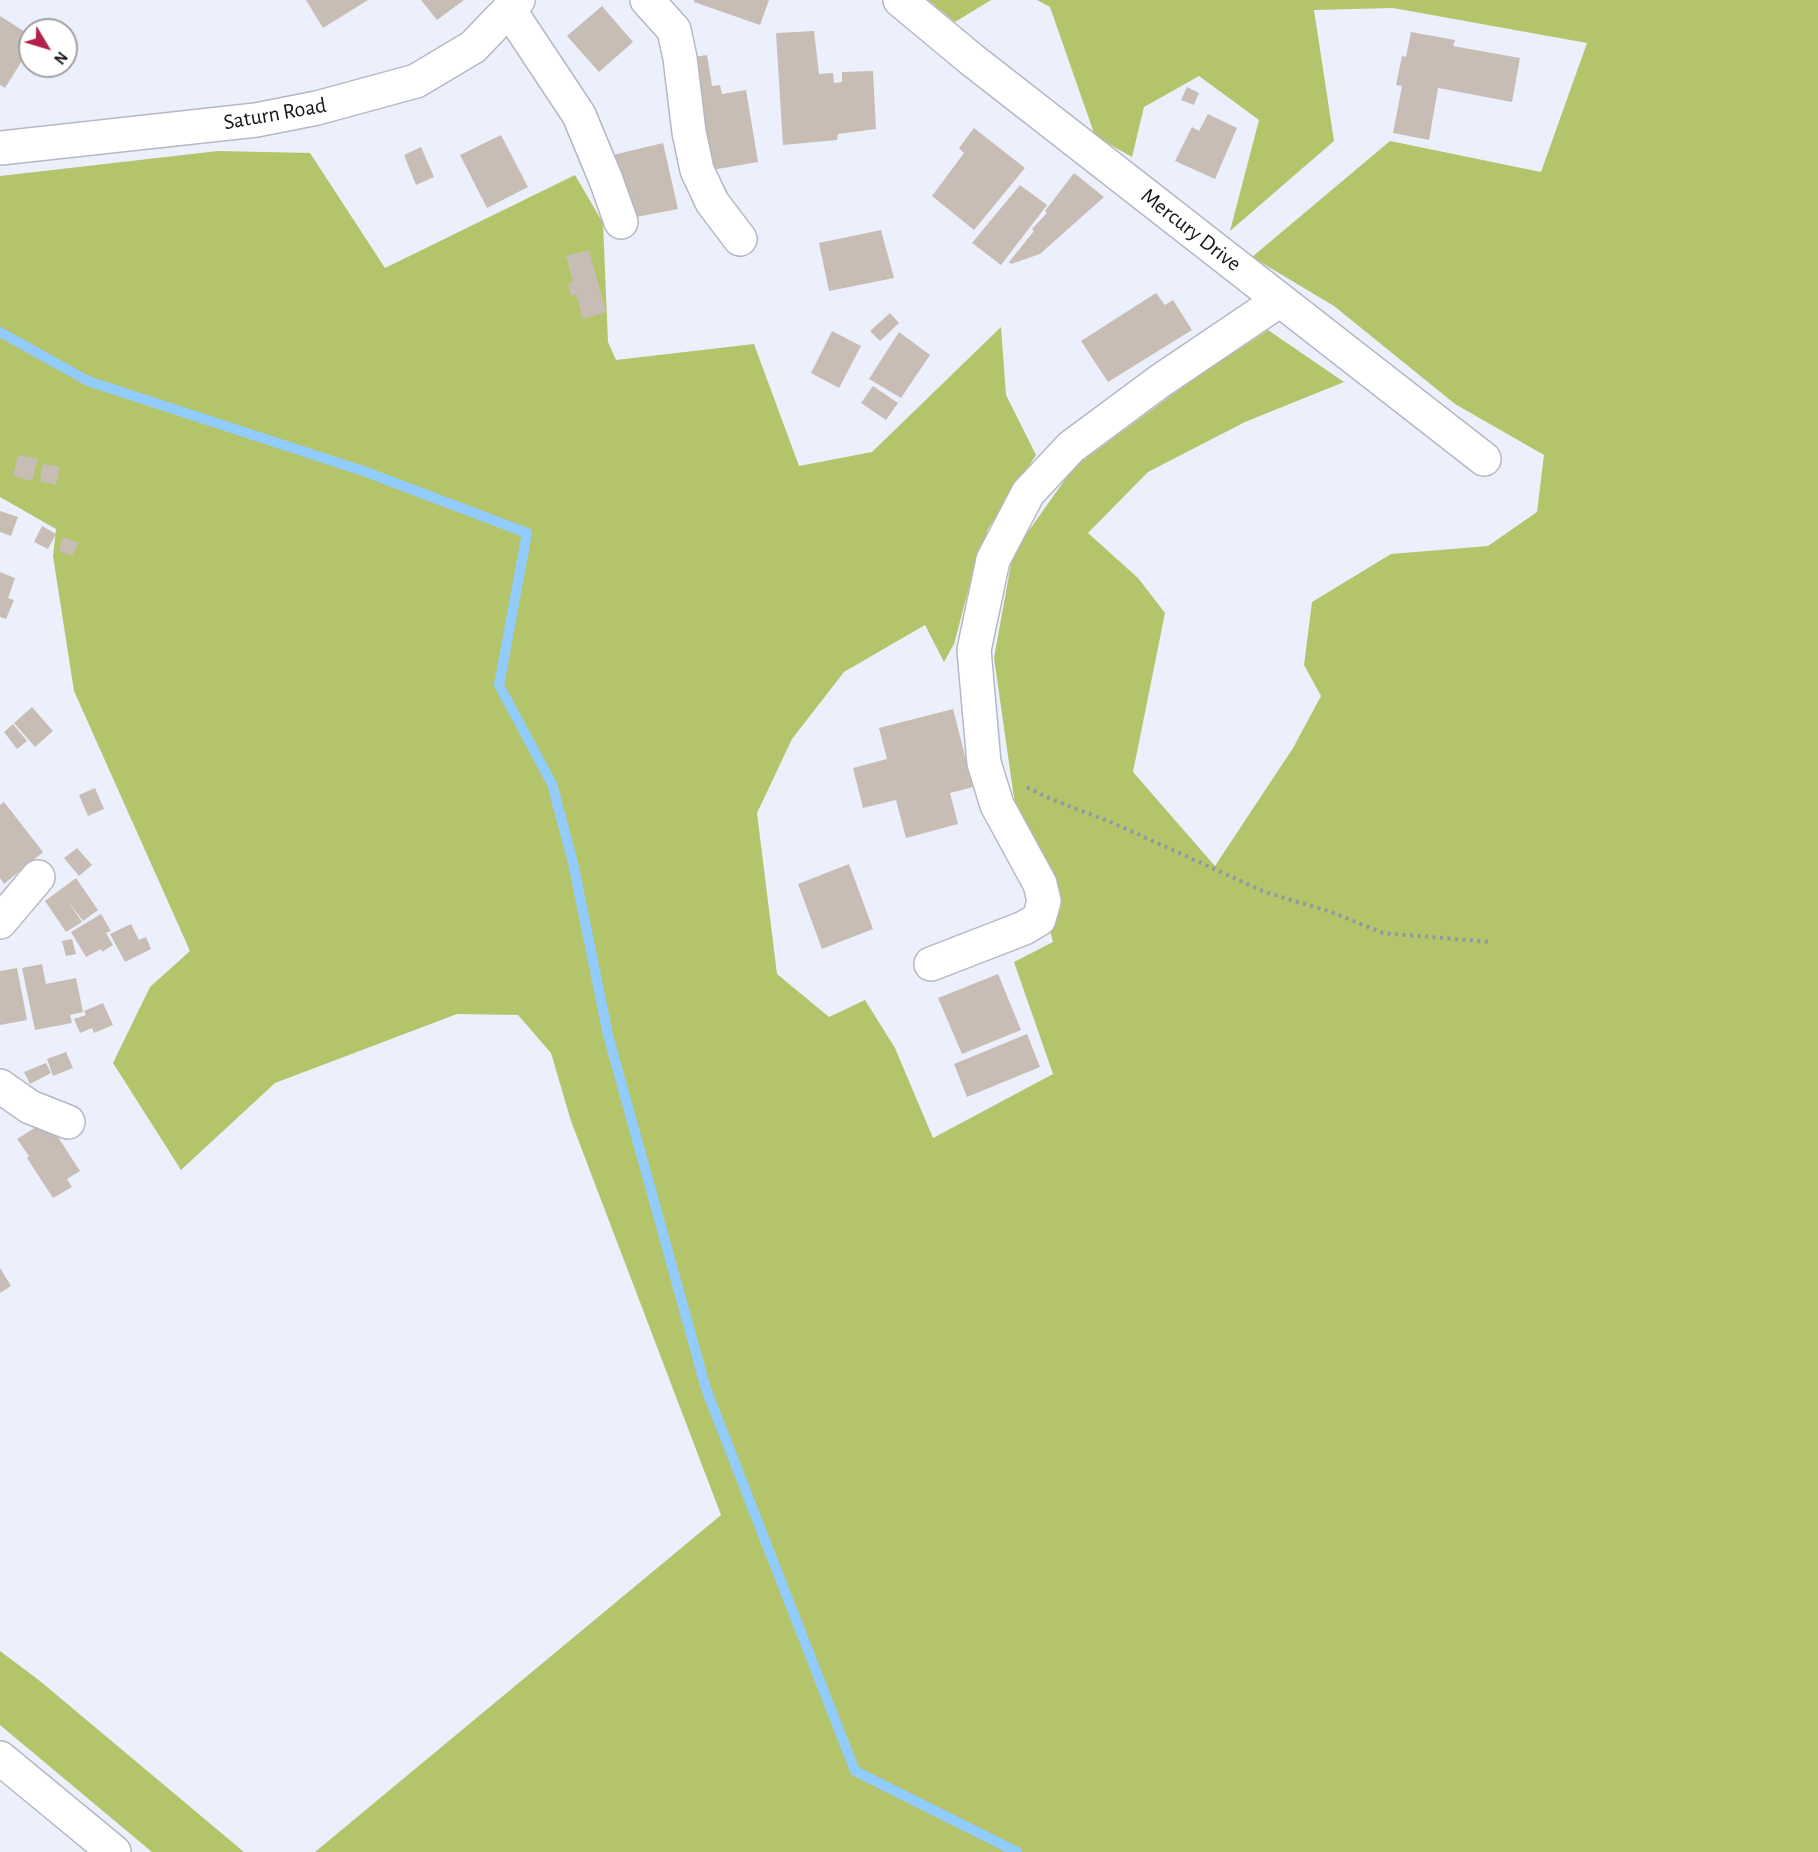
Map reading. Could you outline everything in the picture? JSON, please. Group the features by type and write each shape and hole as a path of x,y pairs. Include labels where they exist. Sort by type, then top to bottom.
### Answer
{"street":[{"path":"646,0 674,30 697,170 712,202 740,239"},
{"name":"Mercury Drive","path":"900,0 971,59 1484,459"},
{"path":"514,5 579,115 621,222"},
{"name":"Saturn Road","path":"0,148 256,120 317,108 416,81 473,47 514,5"},
{"path":"931,964 1024,928 1039,919 1044,901 1040,884 997,805 984,763 974,650 993,560 1028,493 1071,447 1160,381 1280,300"},
{"path":"0,922 38,877"},
{"path":"0,1086 30,1107 68,1122"},
{"path":"0,1758 114,1852"}],"path":[{"path":"984,763 1046,797 1113,823 1265,892 1331,912 1383,933 1490,942"}],"green space":[{"path":"928,0 991,0 955,22"},
{"path":"1037,0 1818,0 1818,1852 315,1852 721,1515 571,1121 551,1053 518,1015 457,1014 275,1083 181,1170 113,1063 150,987 190,951 74,691 53,556 56,529 0,497 0,176 218,151 310,153 385,268 575,175 603,223 608,342 616,360 754,344 799,466 872,452 1001,327 1006,395 1036,455 988,529 954,644 944,662 925,625 844,672 792,739 757,813 777,974 829,1017 865,1000 895,1048 933,1138 1053,1074 1014,962 1053,942 1015,805 994,658 1013,553 1074,467 1195,378 1268,330 1344,382 1245,422 1148,472 1088,533 1138,578 1165,613 1133,772 1215,866 1293,748 1321,696 1304,665 1312,602 1391,554 1488,546 1537,512 1544,455 1455,404 1334,306 1252,257 1390,141 1541,172 1587,43 1393,8 1314,10 1334,141 1230,231 1259,120 1199,76 1144,107 1132,157 1095,136 1050,7"},
{"path":"0,1651 40,1681 244,1852 152,1852 0,1725"}],"building":[{"path":"306,0 368,0 323,28"},
{"path":"421,0 464,0 437,20"},
{"path":"694,0 769,0 760,25 694,2"},
{"path":"602,6 633,42 599,72 567,36"},
{"path":"0,16 18,27 18,67 5,88 0,85"},
{"path":"814,31 819,74 833,73 834,83 842,82 842,72 873,71 876,129 838,134 837,140 783,145 776,33"},
{"path":"1411,32 1455,40 1453,46 1520,58 1512,102 1438,88 1429,140 1393,133 1402,86 1396,85 1402,56 1406,57"},
{"path":"707,55 712,86 720,85 722,94 746,90 758,162 706,171 687,58"},
{"path":"1187,87 1199,93 1194,105 1181,100"},
{"path":"1208,114 1237,128 1215,179 1175,161 1192,127 1199,131"},
{"path":"974,128 1025,168 974,230 932,196 964,153 959,148"},
{"path":"501,135 528,187 487,208 460,155"},
{"path":"663,143 678,209 626,219 613,155"},
{"path":"421,147 434,177 416,185 404,155"},
{"path":"1074,173 1104,197 1040,254 1011,264 1009,262 1034,231 1032,229 1047,213 1045,211"},
{"path":"1020,185 1047,205 1001,265 972,243"},
{"path":"881,230 894,278 829,291 819,243"},
{"path":"589,250 606,312 583,319 576,294 571,296 568,284 573,282 566,256"},
{"path":"1156,293 1165,305 1173,300 1192,330 1108,382 1081,341"},
{"path":"890,313 899,323 880,341 870,331"},
{"path":"832,331 861,346 839,388 811,373"},
{"path":"899,332 930,355 901,398 869,379"},
{"path":"873,386 898,403 886,420 861,403"},
{"path":"18,455 38,459 32,481 13,476"},
{"path":"43,464 60,467 56,485 40,481"},
{"path":"0,511 18,517 11,536 0,532"},
{"path":"42,526 56,534 48,549 34,542"},
{"path":"63,537 79,543 72,556 59,551"},
{"path":"0,572 15,578 8,598 14,600 6,619 0,617"},
{"path":"32,707 53,731 35,747 14,723"},
{"path":"953,709 973,787 950,793 958,824 906,838 896,800 863,808 853,768 887,759 879,728"},
{"path":"13,724 27,741 17,749 4,732"},
{"path":"95,788 104,809 88,816 79,795"},
{"path":"4,802 43,852 4,884 0,878 0,805"},
{"path":"77,848 92,865 79,876 64,858"},
{"path":"849,864 873,929 822,949 798,884"},
{"path":"76,878 98,910 83,921 67,900 82,922 66,932 45,901"},
{"path":"101,914 111,931 106,933 113,945 102,952 101,949 86,957 71,932"},
{"path":"131,924 139,940 146,937 151,949 125,962 110,934"},
{"path":"72,939 76,954 66,956 62,941"},
{"path":"42,964 46,984 76,978 83,1012 70,1015 72,1023 35,1030 22,968"},
{"path":"17,968 27,1020 0,1025 0,971"},
{"path":"998,974 1021,1030 962,1054 938,998"},
{"path":"103,1003 113,1025 94,1033 92,1028 80,1033 74,1019 86,1015 84,1011"},
{"path":"1027,1034 1040,1067 967,1097 954,1064"},
{"path":"66,1052 73,1068 53,1076 47,1059"},
{"path":"46,1063 51,1073 30,1084 24,1072"},
{"path":"47,1120 80,1171 67,1179 72,1187 53,1198 17,1139"},
{"path":"0,1268 11,1286 0,1293"}],"waterway":[{"path":"0,332 88,381 366,472 527,533 499,685 552,784 573,863 608,1035 706,1389 855,1771 1017,1852"}]}
